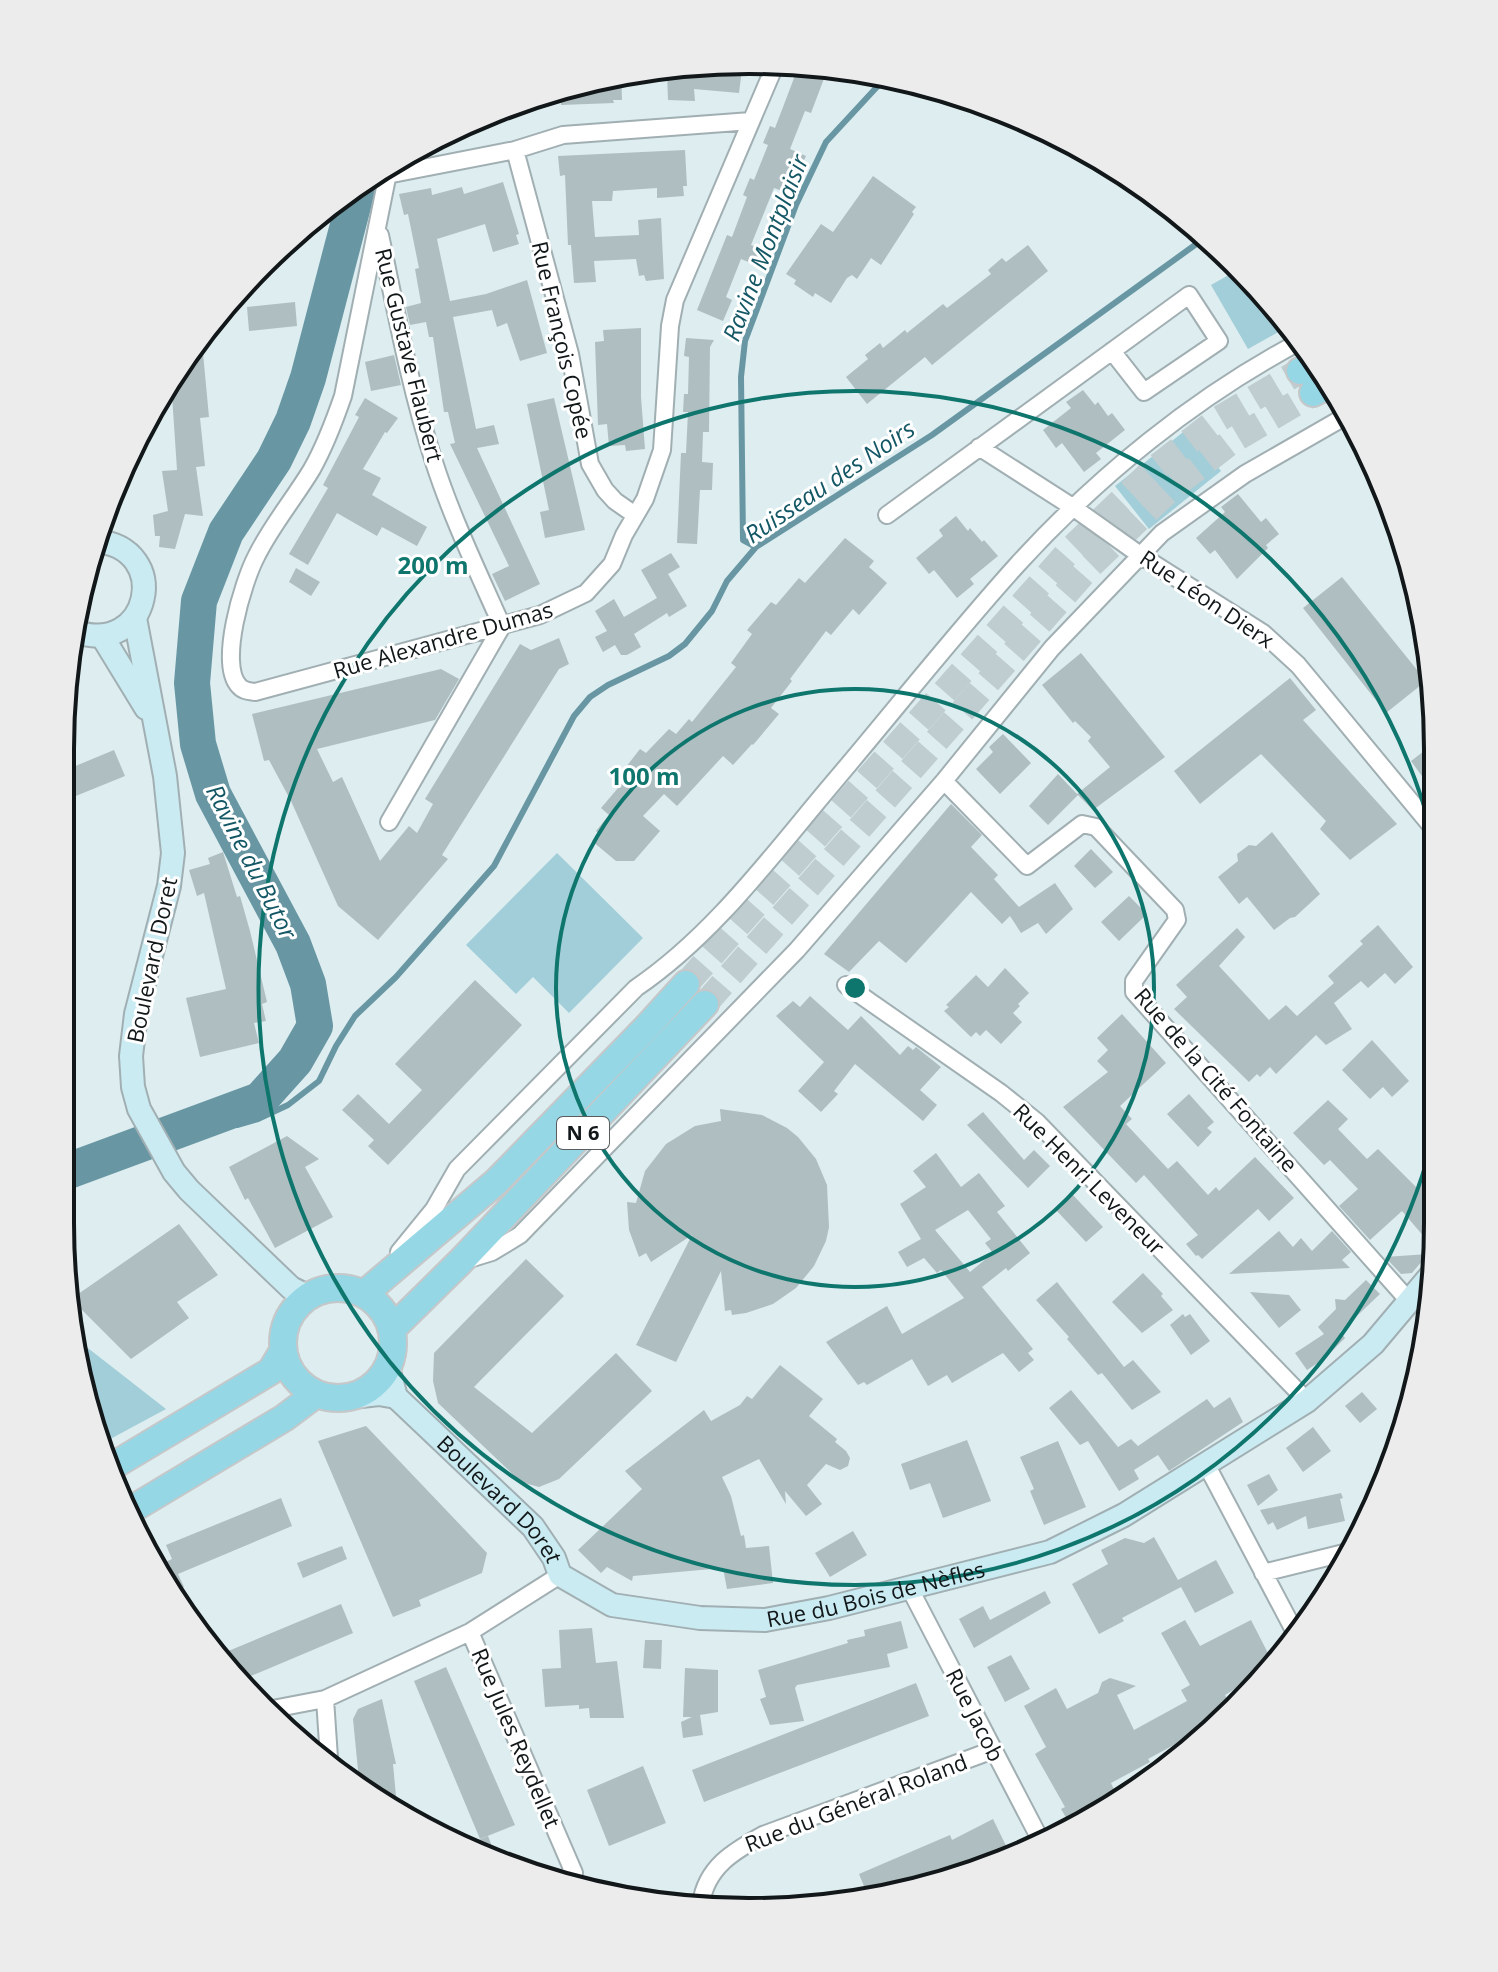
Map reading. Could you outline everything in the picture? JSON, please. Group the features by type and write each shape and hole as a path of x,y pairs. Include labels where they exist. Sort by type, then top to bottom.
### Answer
{"main road":[{"name":"N 6","path":"364,1294 496,1182 686,984"},
{"name":"N 6","path":"392,1329 461,1261 705,1004"},
{"path":"118,1463 271,1371 283,1351 289,1318 298,1299 330,1289 350,1289 379,1305 392,1329 394,1346 388,1368 378,1382 352,1397 332,1399 316,1394 295,1378 283,1351"},
{"path":"137,1506 284,1418 316,1394"}],"street":[{"name":"Rue Alexandre Dumas","path":"255,692 540,615 586,593 612,564 645,499 662,450 670,326 675,300 771,75"},
{"name":"Rue Gustave Flaubert","path":"409,166 515,150 563,135 751,121"},
{"name":"Rue François Copée","path":"515,150 570,354 590,464 605,490 635,515"},
{"name":"Rue Gustave Flaubert","path":"255,692 243,690 236,684 232,669 231,650 238,602 255,558 311,470 331,432 343,396 387,180"},
{"name":"Rue Gustave Flaubert","path":"379,229 418,408 435,465 454,518 502,626"},
{"path":"887,515 979,447 1189,295 1219,341 1144,392 1112,351"},
{"path":"364,1294 434,1209 457,1169 636,988 665,969 736,898 1018,565 1074,508 1190,409 1291,347"},
{"path":"461,1261 492,1252 520,1235 797,950 944,781 1052,648 1162,533 1245,474 1338,420"},
{"name":"Rue Léon Dierx","path":"979,447 1263,633 1298,665 1424,817"},
{"path":"84,635 102,636 126,627 142,605 145,590 137,563 129,553 107,542"},
{"name":"Boulevard Doret","path":"135,618 171,815 173,853 169,886 136,1014 131,1056 133,1087 139,1109 174,1172 298,1299"},
{"path":"389,822 502,626"},
{"name":"Boulevard Doret","path":"102,636 153,719"},
{"name":"Rue de la Cité Fontaine","path":"944,781 1027,866 1082,824 1096,827 1175,910 1177,920 1134,981 1134,992 1409,1301"},
{"name":"Rue Henri Leveneur","path":"846,985 1001,1093 1037,1122 1307,1401"},
{"name":"Rue du Bois de Nèfles","path":"560,1575 612,1605 735,1621 765,1620 910,1589 1050,1552 1124,1515 1307,1401 1373,1344 1421,1287"},
{"path":"352,1397 379,1394 396,1397 388,1368"},
{"name":"Boulevard Doret","path":"396,1397 533,1527 554,1558 560,1575"},
{"path":"1206,1464 1291,1625"},
{"path":"1263,1573 1337,1555"},
{"path":"280,1708 325,1699 470,1632 560,1575"},
{"name":"Rue Jacob","path":"910,1589 1037,1833"},
{"name":"Rue Jules Reydellet","path":"470,1632 574,1873 571,1874"},
{"path":"325,1699 329,1751"},
{"name":"Rue du Général Roland","path":"704,1897 713,1874 730,1853 763,1835 993,1750"}],"shaded area":[{"path":"1229,275 1279,331 1248,349 1211,285"},
{"path":"1187,429 1221,471 1149,529 1115,486"},
{"path":"557,853 643,938 569,1013 533,977 516,994 466,945"},
{"path":"86,1346 166,1409 110,1439"}],"building":[{"path":"741,74 739,93 694,89 695,101 668,100 667,79"},
{"path":"795,75 824,79 811,113 805,111 790,149 806,156 788,193 774,188 751,245 762,249 756,265 741,259 726,297 732,300 723,321 697,310 727,235 732,237 747,197 743,195 750,178 754,180 768,145 763,143 770,126 775,128"},
{"path":"621,86 622,100 613,100 614,103 561,105 561,101 574,97"},
{"path":"685,150 687,186 683,186 684,196 657,198 657,188 613,191 612,201 592,201 595,237 639,235 638,220 661,218 664,279 646,281 644,275 639,276 636,259 594,261 596,282 574,283 571,245 568,245 565,175 560,176 558,156"},
{"path":"873,176 916,207 912,212 914,214 881,265 871,258 857,279 852,275 847,278 831,303 815,293 813,297 794,284 796,280 786,274 821,224 833,232"},
{"path":"503,182 519,234 516,235 519,244 493,252 485,224 437,239 450,301 486,294 527,280 547,353 520,361 507,323 497,327 492,310 453,317 476,429 494,425 499,444 477,448 540,584 505,601 492,574 509,566 450,444 455,443 448,412 444,412 433,337 429,337 426,322 410,325 406,307 421,303 415,269 419,268 408,214 404,215 399,194 431,188 432,195 462,187 464,194"},
{"path":"1028,245 1048,271 932,365 925,357 867,404 846,377 868,359 865,355 880,343 883,348 905,330 907,333 943,304 947,308 991,274 988,270 1002,258 1006,262"},
{"path":"295,302 297,326 249,331 247,307"},
{"path":"641,328 645,449 626,451 625,445 609,446 607,424 598,425 595,342 604,341 603,330"},
{"path":"686,338 714,340 710,347 709,432 703,432 702,462 713,463 712,490 700,490 697,544 677,543 681,453 686,453 688,412 683,412 684,394 688,394 689,357 684,356"},
{"path":"203,353 209,417 200,418 205,466 196,467 203,516 185,514 175,549 159,547 160,536 155,536 153,515 168,511 162,471 177,470 172,398"},
{"path":"394,355 401,385 371,391 365,362"},
{"path":"1083,390 1095,405 1098,402 1108,416 1112,413 1125,430 1096,453 1101,459 1084,472 1062,443 1056,448 1043,430 1071,408 1066,402"},
{"path":"365,398 398,418 385,432 363,469 381,478 372,495 427,527 417,546 382,527 377,536 337,513 308,565 289,554 328,488 323,485 359,417 355,415"},
{"path":"554,398 585,530 545,538 540,512 549,510 527,404"},
{"path":"1238,494 1261,522 1266,518 1279,534 1237,579 1215,550 1210,554 1196,538 1225,512 1221,507"},
{"path":"956,516 968,531 970,528 998,556 970,579 974,584 957,598 934,570 929,574 916,558 943,536 939,530"},
{"path":"845,538 874,561 869,567 887,583 859,615 853,609 831,635 826,631 771,708 779,714 753,745 733,765 723,756 677,806 664,794 643,816 660,831 634,861 616,861 592,841 609,815 601,808 624,781 619,776 640,749 646,753 669,729 676,734 689,719 692,722 736,667 731,663 752,634 747,630 771,602 776,605 799,578 805,583"},
{"path":"671,553 680,567 668,574 687,606 669,617 667,613 634,634 641,647 627,655 621,655 615,645 603,652 595,637 607,631 595,611 614,599 624,617 657,598 641,570"},
{"path":"296,568 320,582 311,596 289,582"},
{"path":"1342,577 1419,673 1421,685 1386,713 1303,608"},
{"path":"559,638 569,664 559,669 442,855 448,859 378,940 338,906 291,801 269,760 264,761 252,714 441,669 459,679 435,720 317,749 333,782 342,777 380,861 409,826 417,833 433,804 425,799 520,644 531,650"},
{"path":"1081,653 1165,757 1093,810 1078,795 1048,825 1029,806 1058,774 1077,794 1110,767 1088,741 1091,737 1075,721 1073,723 1042,685"},
{"path":"1290,678 1316,710 1303,720 1397,824 1350,860 1320,829 1326,821 1261,754 1200,804 1174,771"},
{"path":"1003,734 1031,763 1000,794 976,769 993,752 989,747"},
{"path":"114,750 125,776 74,797 74,767"},
{"path":"1424,751 1424,779 1411,761"},
{"path":"951,804 982,835 971,847 998,875 994,879 1019,907 1055,883 1073,909 1046,934 1038,923 1021,933 1010,916 1002,924 971,892 906,963 879,941 849,972 824,954"},
{"path":"1272,832 1320,894 1295,917 1274,930 1247,897 1239,904 1218,877 1238,861 1237,854 1249,845 1256,846"},
{"path":"1091,849 1113,872 1095,888 1074,866"},
{"path":"223,852 250,931 267,1002 262,1004 266,1021 254,1023 259,1043 200,1057 186,998 226,989 204,893 197,896 189,870 210,864 208,858"},
{"path":"1129,896 1147,914 1119,941 1101,922"},
{"path":"1378,925 1413,967 1395,984 1385,973 1368,988 1361,981 1334,1003 1352,1029 1326,1045 1316,1035 1276,1074 1270,1067 1249,1082 1174,1009 1187,997 1176,985 1237,928 1245,937 1219,966 1269,1020 1286,1005 1297,1016 1334,983 1328,976 1363,944 1360,941"},
{"path":"1005,968 1029,993 1013,1013 1022,1022 1001,1044 986,1030 980,1036 976,1032 971,1037 944,1011 949,1007 946,1005 976,975 988,987"},
{"path":"475,980 522,1025 388,1165 368,1146 374,1140 342,1110 358,1094 389,1124 422,1090 395,1064"},
{"path":"810,996 848,1030 861,1016 900,1055 908,1046 913,1050 916,1047 941,1067 920,1090 937,1105 923,1121 855,1064 834,1091 838,1094 821,1112 798,1091 824,1062 776,1016 793,1001 800,1007"},
{"path":"1122,1014 1166,1063 1120,1106 1132,1119 1126,1124 1168,1169 1177,1161 1208,1195 1216,1187 1219,1191 1255,1157 1294,1198 1269,1221 1258,1209 1202,1259 1186,1244 1198,1235 1144,1175 1136,1183 1063,1107 1108,1072 1097,1061 1108,1050 1097,1038"},
{"path":"1372,1040 1409,1081 1392,1097 1383,1087 1370,1099 1342,1070"},
{"path":"1189,1094 1214,1122 1207,1128 1212,1132 1198,1147 1167,1114"},
{"path":"1328,1100 1348,1119 1338,1129 1367,1159 1378,1149 1417,1188 1424,1181 1424,1236 1402,1211 1370,1240 1339,1206 1358,1189 1330,1160 1324,1165 1293,1133"},
{"path":"720,1109 762,1115 798,1137 816,1159 827,1185 829,1227 814,1266 796,1288 773,1304 746,1313 732,1315 731,1310 725,1311 721,1271 676,1362 636,1345 692,1235 651,1262 646,1253 639,1257 629,1230 627,1202 636,1203 645,1171 666,1144 695,1126 721,1121"},
{"path":"983,1112 1024,1160 1034,1150 1050,1166 1028,1188 967,1125"},
{"path":"287,1136 319,1159 305,1167 333,1217 275,1248 229,1167"},
{"path":"936,1153 961,1187 979,1173 1005,1206 997,1212 1030,1253 982,1287 1033,1349 1028,1353 1034,1360 1019,1372 1003,1353 952,1383 947,1375 928,1386 912,1359 867,1385 864,1382 858,1385 826,1342 887,1306 902,1334 964,1298 941,1270 937,1273 924,1258 907,1267 898,1252 921,1239 900,1204 926,1187 913,1171","holes":["968,1210 991,1239 985,1243 993,1253 970,1272 935,1230"]},
{"path":"1073,1195 1103,1227 1086,1242 1056,1210"},
{"path":"179,1224 218,1275 177,1302 189,1318 131,1359 80,1308 78,1294"},
{"path":"1279,1231 1293,1247 1301,1238 1312,1251 1332,1231 1351,1252 1342,1260 1350,1268 1229,1274"},
{"path":"1423,1254 1423,1260 1412,1273 1401,1274 1385,1257"},
{"path":"526,1259 564,1296 474,1387 532,1433 616,1353 652,1391 559,1479 539,1487 521,1482 438,1403 433,1381 434,1353"},
{"path":"1143,1273 1173,1310 1142,1333 1112,1302"},
{"path":"1366,1280 1380,1294 1340,1332 1345,1338 1324,1359 1307,1370 1295,1353 1324,1334 1318,1327 1336,1309 1335,1299 1345,1300"},
{"path":"1057,1282 1124,1367 1133,1360 1161,1392 1132,1410 1102,1373 1098,1375 1036,1300"},
{"path":"1250,1292 1289,1295 1301,1310 1279,1328"},
{"path":"1183,1314 1185,1317 1190,1314 1210,1341 1191,1355 1170,1325"},
{"path":"780,1365 823,1399 809,1416 837,1439 835,1442 850,1458 848,1466 840,1470 826,1464 807,1485 822,1504 806,1516 785,1491 786,1504 759,1459 722,1477 731,1496 746,1548 769,1546 773,1583 727,1589 723,1568 633,1576 632,1581 607,1567 601,1573 578,1550 642,1489 625,1471 704,1410 711,1421 740,1405 747,1396 752,1399"},
{"path":"1071,1390 1118,1447 1131,1439 1138,1446 1207,1399 1214,1408 1230,1397 1243,1422 1169,1471 1158,1455 1134,1470 1139,1479 1119,1491 1088,1441 1080,1445 1049,1408"},
{"path":"1362,1392 1377,1409 1360,1423 1345,1406"},
{"path":"366,1426 487,1553 482,1573 419,1600 421,1606 393,1617 318,1441"},
{"path":"1313,1427 1331,1451 1303,1472 1286,1448"},
{"path":"967,1440 991,1501 943,1518 930,1483 910,1490 901,1464"},
{"path":"1058,1441 1086,1507 1044,1525 1030,1491 1034,1489 1020,1457"},
{"path":"1269,1474 1278,1490 1258,1506 1247,1485"},
{"path":"1341,1493 1345,1521 1308,1529 1306,1516 1277,1530 1273,1522 1268,1525 1260,1510"},
{"path":"281,1498 292,1526 178,1574 184,1587 182,1588 165,1562 172,1559 166,1545"},
{"path":"853,1531 867,1555 830,1577 815,1553"},
{"path":"1154,1537 1178,1580 1216,1560 1234,1593 1195,1613 1181,1587 1122,1618 1124,1621 1099,1634 1072,1584 1108,1564 1101,1550 1125,1538 1144,1543"},
{"path":"342,1546 347,1559 303,1578 297,1563"},
{"path":"1045,1591 1051,1603 974,1648 959,1619 983,1606 990,1620"},
{"path":"341,1604 353,1633 250,1676 228,1651"},
{"path":"1185,1620 1200,1646 1251,1620 1268,1654 1238,1687 1225,1695 1226,1700 1181,1741 1111,1783 1114,1790 1066,1818 1061,1809 1065,1807 1035,1754 1046,1747 1024,1706 1056,1688 1067,1709 1098,1693 1102,1682 1110,1678 1136,1686 1117,1695 1134,1730 1187,1701 1181,1690 1190,1685 1161,1633"},
{"path":"901,1621 908,1648 887,1654 890,1667 797,1685 795,1688 804,1721 770,1725 760,1699 766,1697 758,1670 848,1643 847,1640 865,1636 864,1630"},
{"path":"592,1628 596,1663 617,1661 624,1718 590,1718 589,1708 579,1709 579,1705 545,1707 542,1669 561,1668 559,1630"},
{"path":"645,1640 662,1640 661,1669 643,1668"},
{"path":"1011,1655 1030,1689 1005,1702 987,1667"},
{"path":"446,1667 515,1825 480,1839 414,1681"},
{"path":"685,1668 718,1670 718,1712 700,1715 703,1735 683,1738 681,1722 692,1717 683,1717"},
{"path":"916,1683 929,1716 704,1802 692,1770"},
{"path":"382,1699 396,1764 393,1764 396,1798 358,1773 353,1719 358,1709"},
{"path":"643,1766 666,1823 609,1846 587,1790"},
{"path":"993,1819 1007,1847 924,1875 865,1888 859,1874 950,1835 952,1840"},
{"path":"488,1836 493,1848 491,1847 477,1841"}],"waterway":[{"name":"Ravine Montplaisir","path":"756,547 743,540 741,377 745,341 796,205 826,142 877,86"},
{"name":"Ravine du Butor","path":"74,1169 260,1100 295,1061 315,1026 308,984 293,944 213,794 198,744 192,683 199,601 226,532 274,460 293,421 308,378 354,202"},
{"name":"Ruisseau des Noirs","path":"199,1124 237,1125 258,1119 288,1105 319,1081 355,1016 396,977 494,866 574,716 590,697 608,685 669,656 685,644 712,611 727,581 756,547 932,435 1196,244"}],"tunnel":[{"path":"686,984 1071,549 1154,469 1217,420 1300,371"},
{"path":"705,1004 1089,567 1170,489 1232,441 1313,393"}]}
